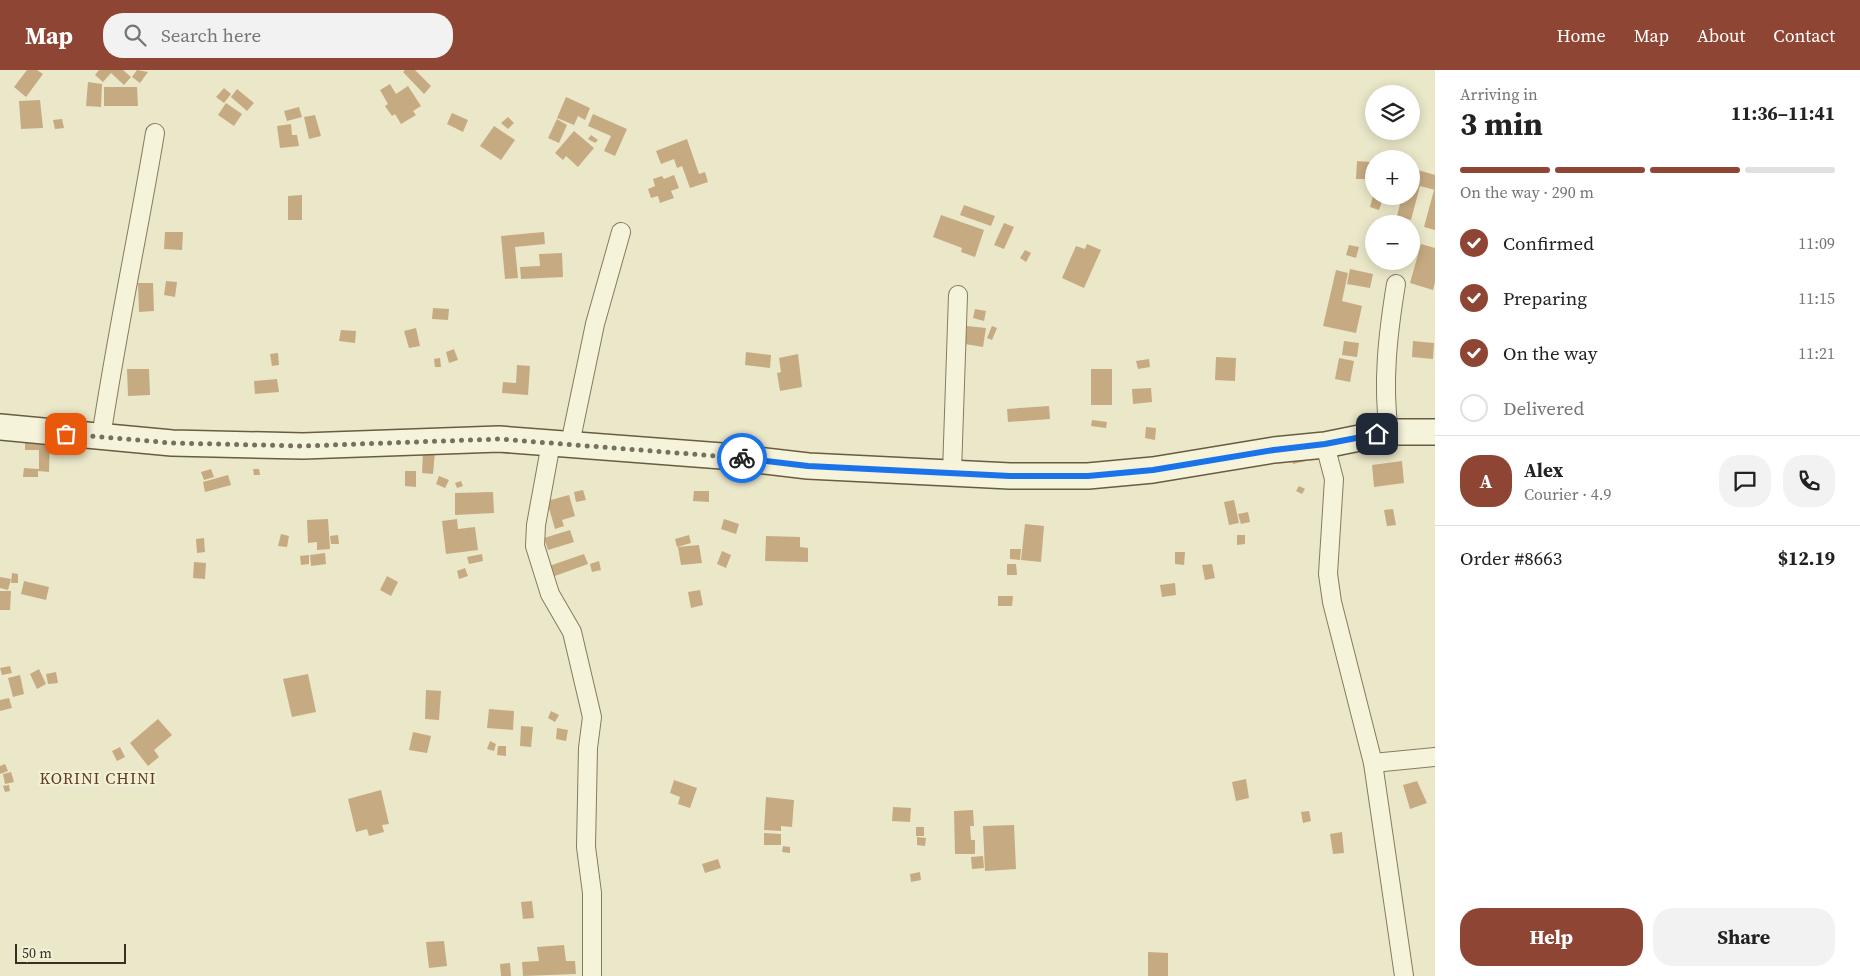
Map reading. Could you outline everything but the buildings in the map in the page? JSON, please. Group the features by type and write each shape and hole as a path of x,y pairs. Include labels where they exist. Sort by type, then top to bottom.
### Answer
{"street":[{"path":"101,438 114,350 126,300 155,133"},
{"path":"592,976 592,893 586,847 589,802 588,748 592,717 572,632 550,594 535,546 536,525 621,232"},
{"path":"1389,432 1385,401 1390,324 1396,284"},
{"path":"952,472 958,295"},
{"path":"0,427 101,438 172,443 303,446 499,439 722,456 808,466 1010,476 1088,476 1153,470 1274,450 1325,444 1389,432 1435,432"},
{"path":"1325,444 1334,479 1328,557 1331,592 1373,763 1404,976"},
{"path":"1373,763 1435,757"}],"way so far":[{"path":"66,434 172,443 303,446 499,439 742,458"}],"district":[{"name":"KORINI CHINI","path":"98,778"}],"route":[{"path":"742,458 808,466 1010,476 1088,476 1153,470 1274,450 1325,444 1377,434"}]}
